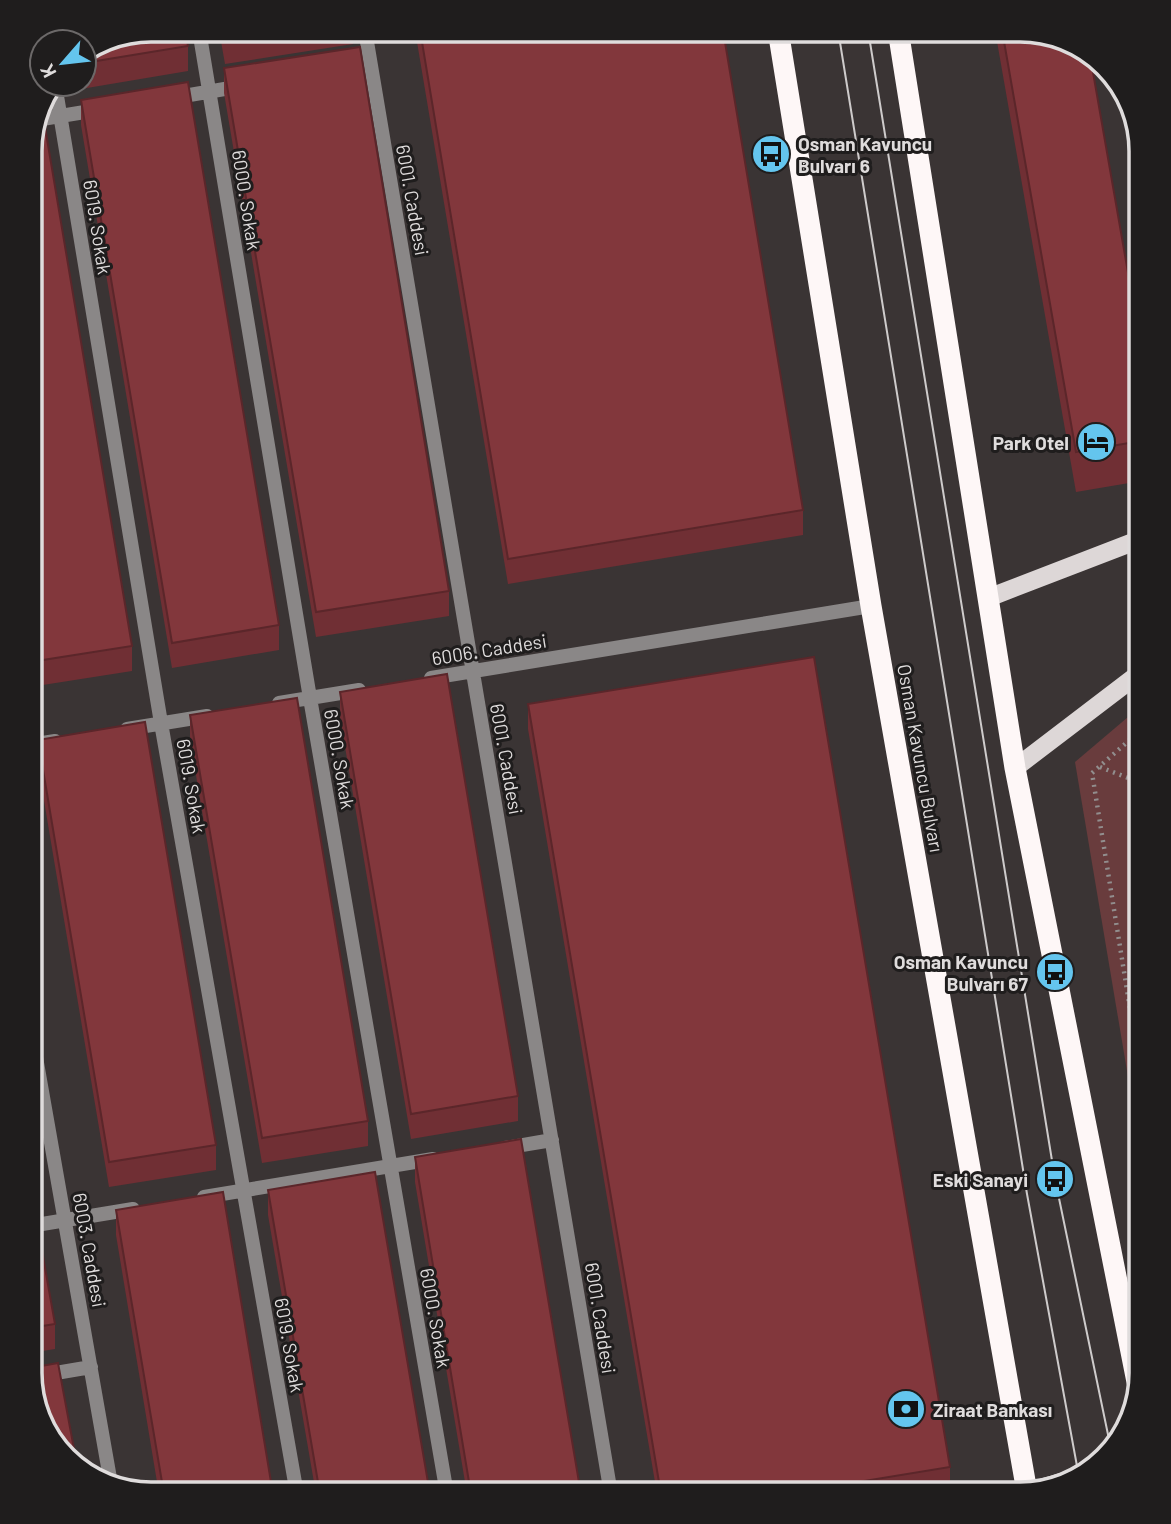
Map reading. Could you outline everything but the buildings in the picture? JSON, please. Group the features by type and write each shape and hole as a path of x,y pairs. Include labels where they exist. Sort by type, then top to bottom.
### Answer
{"highway":[{"name":"Osman Kavuncu Bulvarı","path":"780,42 871,606 1025,1482"},
{"path":"900,42 1015,768 1129,1342"}],"main road":[{"path":"988,598 1129,543"},
{"path":"1015,768 1129,681"}],"street":[{"name":"6000. Sokak","path":"201,42 445,1482"},
{"name":"6001. Caddesi","path":"365,42 365,66 473,671 609,1482"},
{"path":"155,101 250,85"},
{"name":"6019. Sokak","path":"57,98 161,723 295,1482"},
{"path":"48,118 114,107"},
{"name":"6006. Caddesi","path":"419,680 871,606"},
{"path":"270,705 378,687"},
{"path":"108,732 215,714"},
{"path":"42,743 69,739"},
{"name":"6003. Caddesi","path":"42,1110 65,1220 109,1473"},
{"path":"485,1151 552,1140"},
{"path":"188,1200 444,1158"},
{"path":"42,1224 147,1206"},
{"path":"42,1375 91,1367"}],"path":[{"path":"1129,741 1092,773 1129,1000"},
{"path":"1100,767 1129,778"}],"shaded area":[{"path":"1129,716 1129,1083 1075,762"}],"tram line":[{"path":"840,42 1027,1194 1077,1466"},
{"path":"870,42 1055,1179 1109,1437"}],"place":[{"name":"Osman Kavuncu Bulvarı 6","path":"771,154"},
{"name":"Park Otel","path":"1096,442"},
{"name":"Osman Kavuncu Bulvarı 67","path":"1055,972"},
{"name":"Eski Sanayi","path":"1055,1179"},
{"name":"Ziraat Bankası","path":"906,1409"}]}
